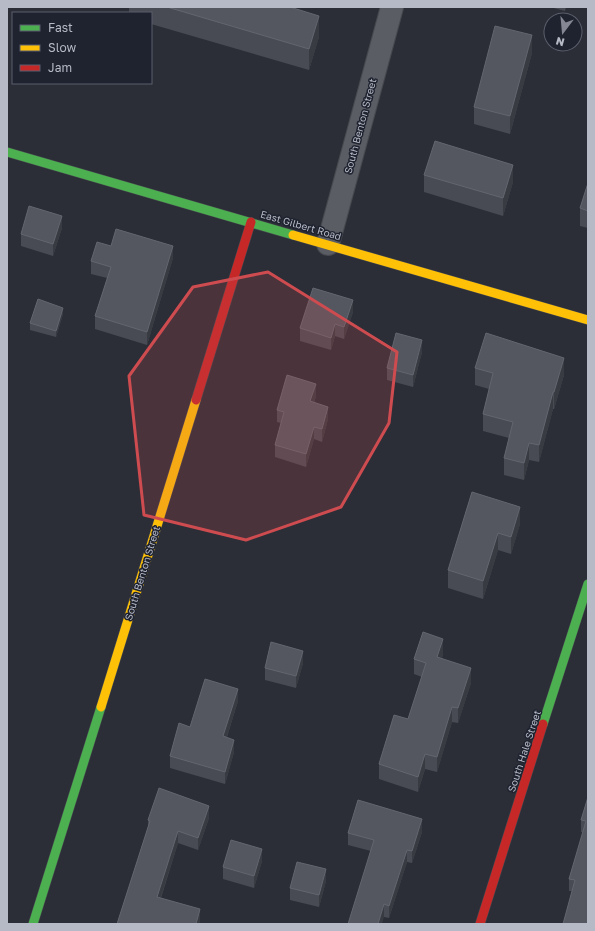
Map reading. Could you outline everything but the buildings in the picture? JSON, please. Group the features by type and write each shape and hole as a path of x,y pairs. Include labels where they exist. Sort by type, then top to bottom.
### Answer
{"street":[{"name":"South Benton Street","path":"328,244 392,7"},
{"name":"East Gilbert Road","path":"7,152 588,320"},
{"name":"South Benton Street","path":"33,924 251,222"},
{"name":"South Hale Street","path":"480,924 588,584"}],"highlighted area":[{"path":"268,272 397,352 389,423 341,507 246,540 144,515 129,376 193,287"}],"traffic: fast":[{"path":"7,152 293,235"},
{"path":"543,724 588,584"},
{"path":"33,924 101,707"}],"traffic: slow":[{"path":"293,235 588,320"},
{"path":"101,707 196,400"}],"traffic: jam":[{"path":"196,400 251,222"},
{"path":"480,924 543,724"}]}
